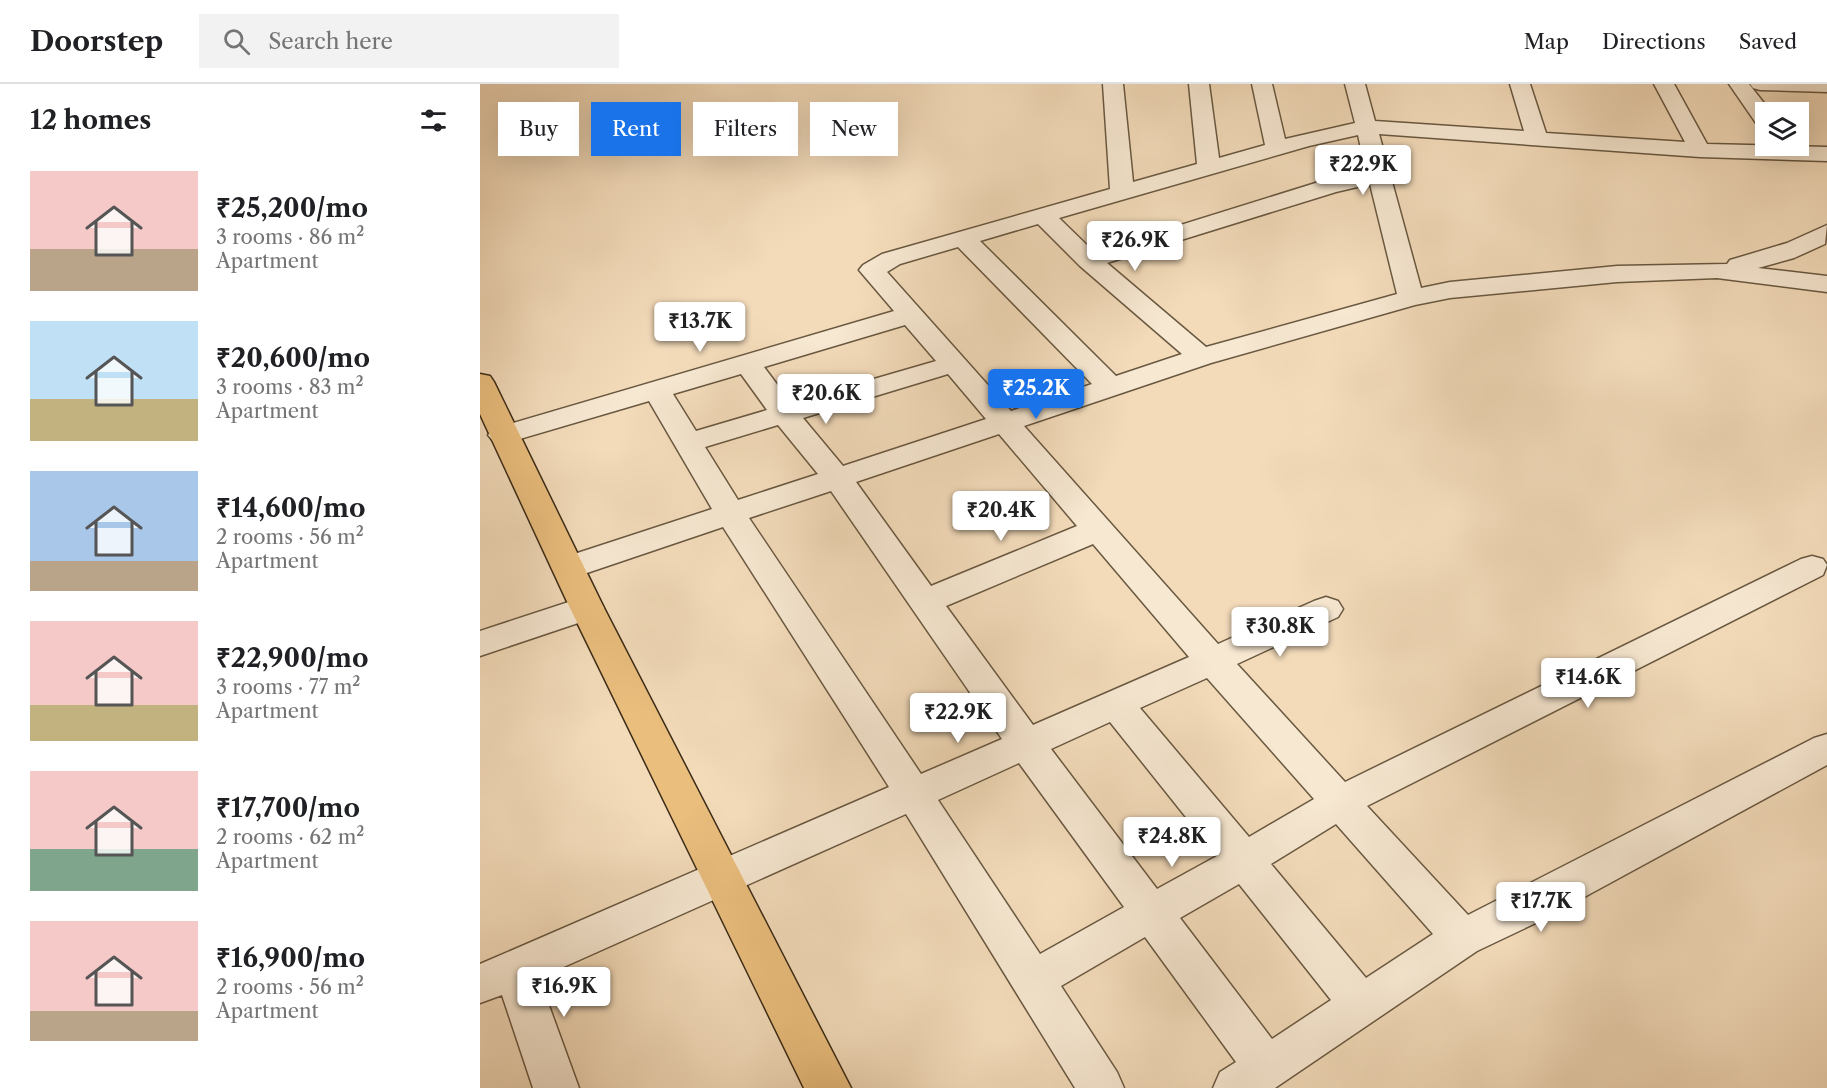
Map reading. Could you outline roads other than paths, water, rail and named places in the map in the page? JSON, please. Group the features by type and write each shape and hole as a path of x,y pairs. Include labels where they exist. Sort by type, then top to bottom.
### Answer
{"main road":[{"path":"480,382 503,435 570,567 587,608 828,1088"}],"street":[{"path":"1113,84 1122,194"},
{"path":"1199,84 1209,168"},
{"path":"1262,84 1277,149"},
{"path":"1355,84 1411,298"},
{"path":"1520,84 1537,138"},
{"path":"1664,84 1700,150"},
{"path":"1739,84 1755,106"},
{"path":"1760,84 1822,88"},
{"path":"1462,938 1213,661 872,270 891,259 1277,149 1366,127 1700,150 1755,149"},
{"path":"1809,152 1827,154"},
{"path":"1089,261 1330,186 1379,175"},
{"path":"1043,216 1089,261 1201,357"},
{"path":"1717,270 1785,254 1809,244 1827,232"},
{"path":"964,239 1112,388"},
{"path":"570,567 1201,357 1411,298 1450,290 1617,274 1717,270 1827,284"},
{"path":"503,435 910,315"},
{"path":"747,363 784,414 837,478 1026,744 1153,912 1251,1077 1462,938 1827,748"},
{"path":"686,443 954,364"},
{"path":"657,390 686,443 731,515 914,794 1101,1088"},
{"path":"923,602 1100,529"},
{"path":"1031,981 1243,861 1340,802 1812,567"},
{"path":"480,644 587,608"},
{"path":"556,1088 497,977 914,794 1326,609"},
{"path":"1116,704 1362,1005"}]}
